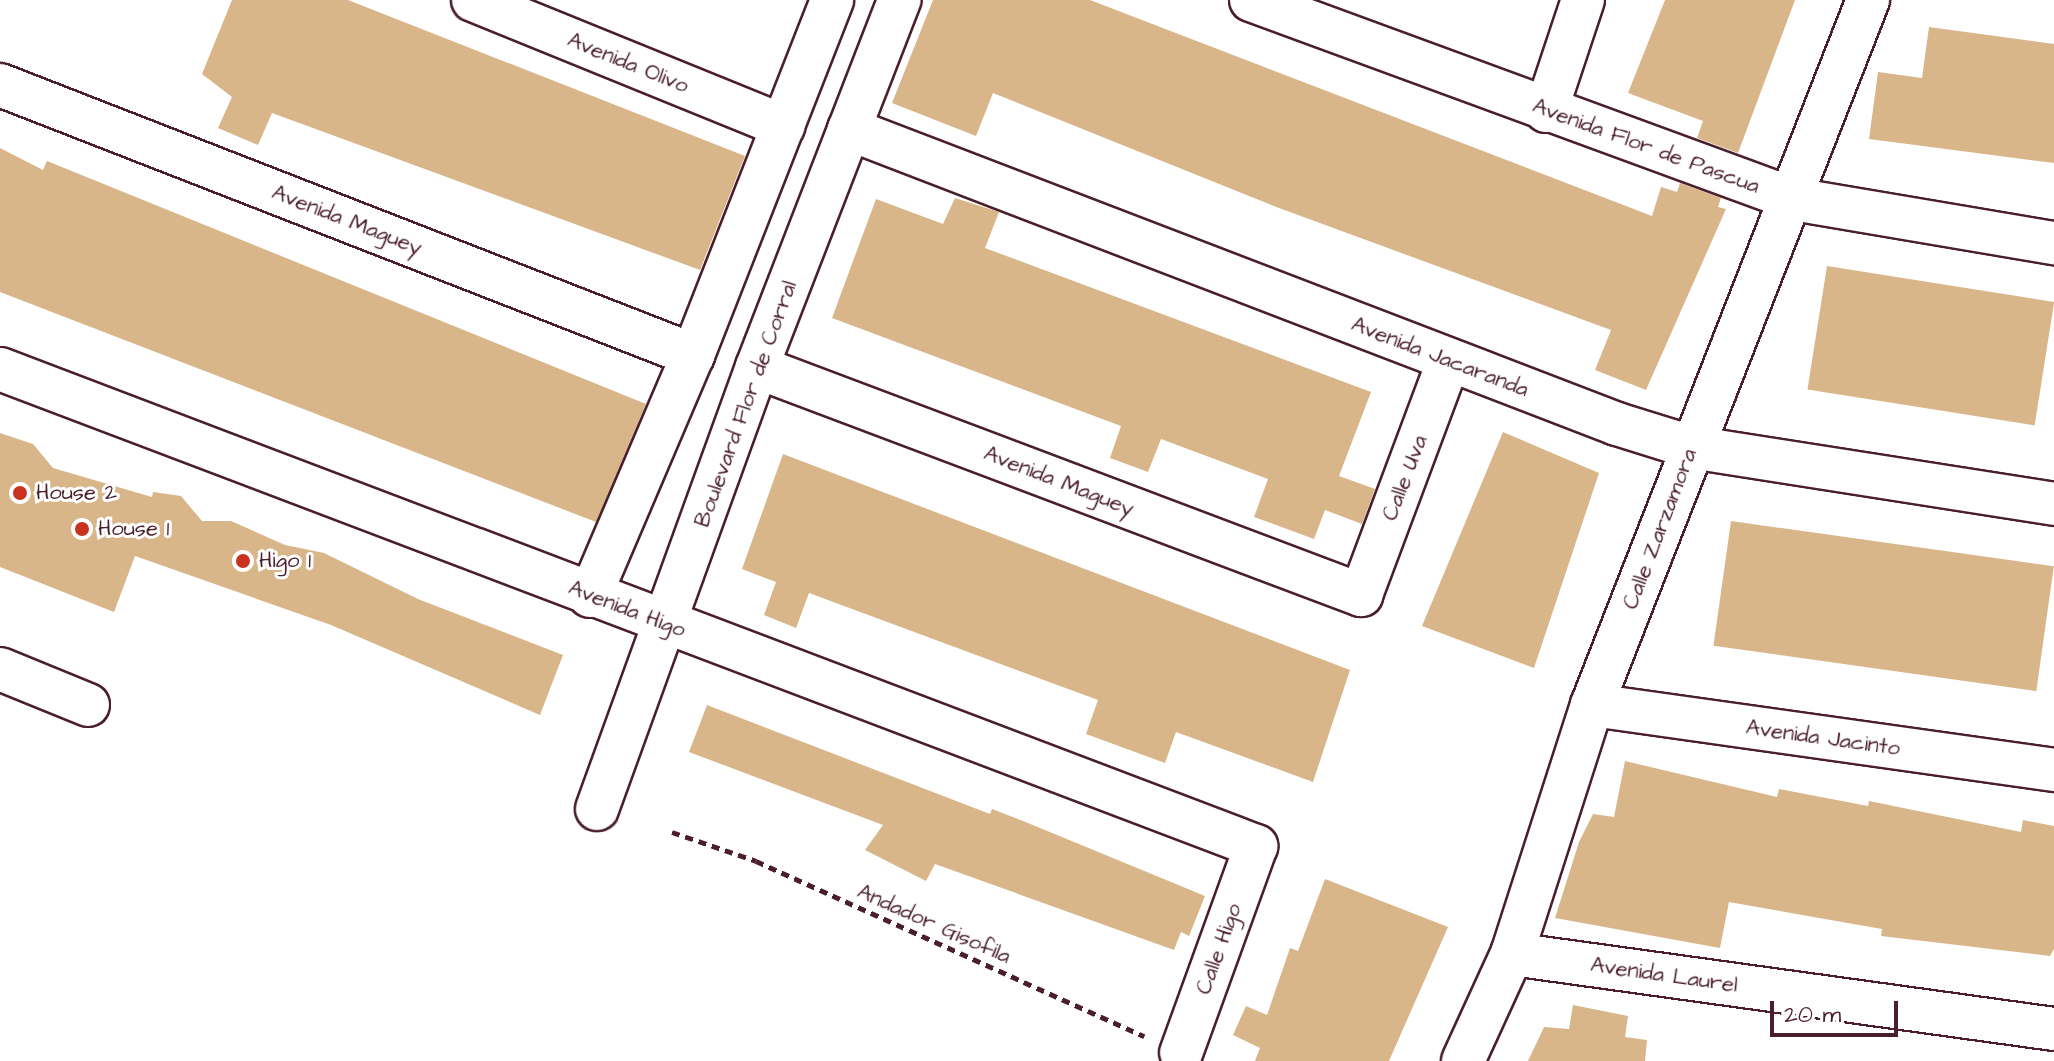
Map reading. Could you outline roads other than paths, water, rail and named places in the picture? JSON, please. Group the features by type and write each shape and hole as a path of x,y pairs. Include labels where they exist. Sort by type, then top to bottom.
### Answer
{"street":[{"name":"Avenida Olivo","path":"473,0 783,126"},
{"path":"590,596 693,355 832,0"},
{"name":"Boulevard Flor de Corral","path":"597,809 757,367 899,0"},
{"name":"Avenida Flor de Pascua","path":"1251,0 1546,111 1793,199 2054,243"},
{"path":"1546,111 1583,0"},
{"name":"Calle Zarzamora","path":"1463,1061 1512,954 1592,705 1691,447 1793,199 1868,0"},
{"name":"Avenida Maguey","path":"0,85 693,355"},
{"name":"Avenida Jacaranda","path":"849,129 1449,360 1691,447 2054,504"},
{"name":"Calle Uva","path":"1361,595 1449,360"},
{"name":"Avenida Maguey","path":"757,367 1361,595"},
{"name":"Avenida Higo","path":"0,369 590,596 1256,846"},
{"path":"0,669 88,705"},
{"name":"Avenida Jacinto","path":"1592,705 2054,770"},
{"name":"Calle Higo","path":"1181,1053 1256,846"},
{"name":"Avenida Laurel","path":"1512,954 2054,1029"}],"place":[{"name":"House 2","path":"20,493"},
{"name":"House 1","path":"82,529"},
{"name":"Higo 1","path":"243,561"}]}
